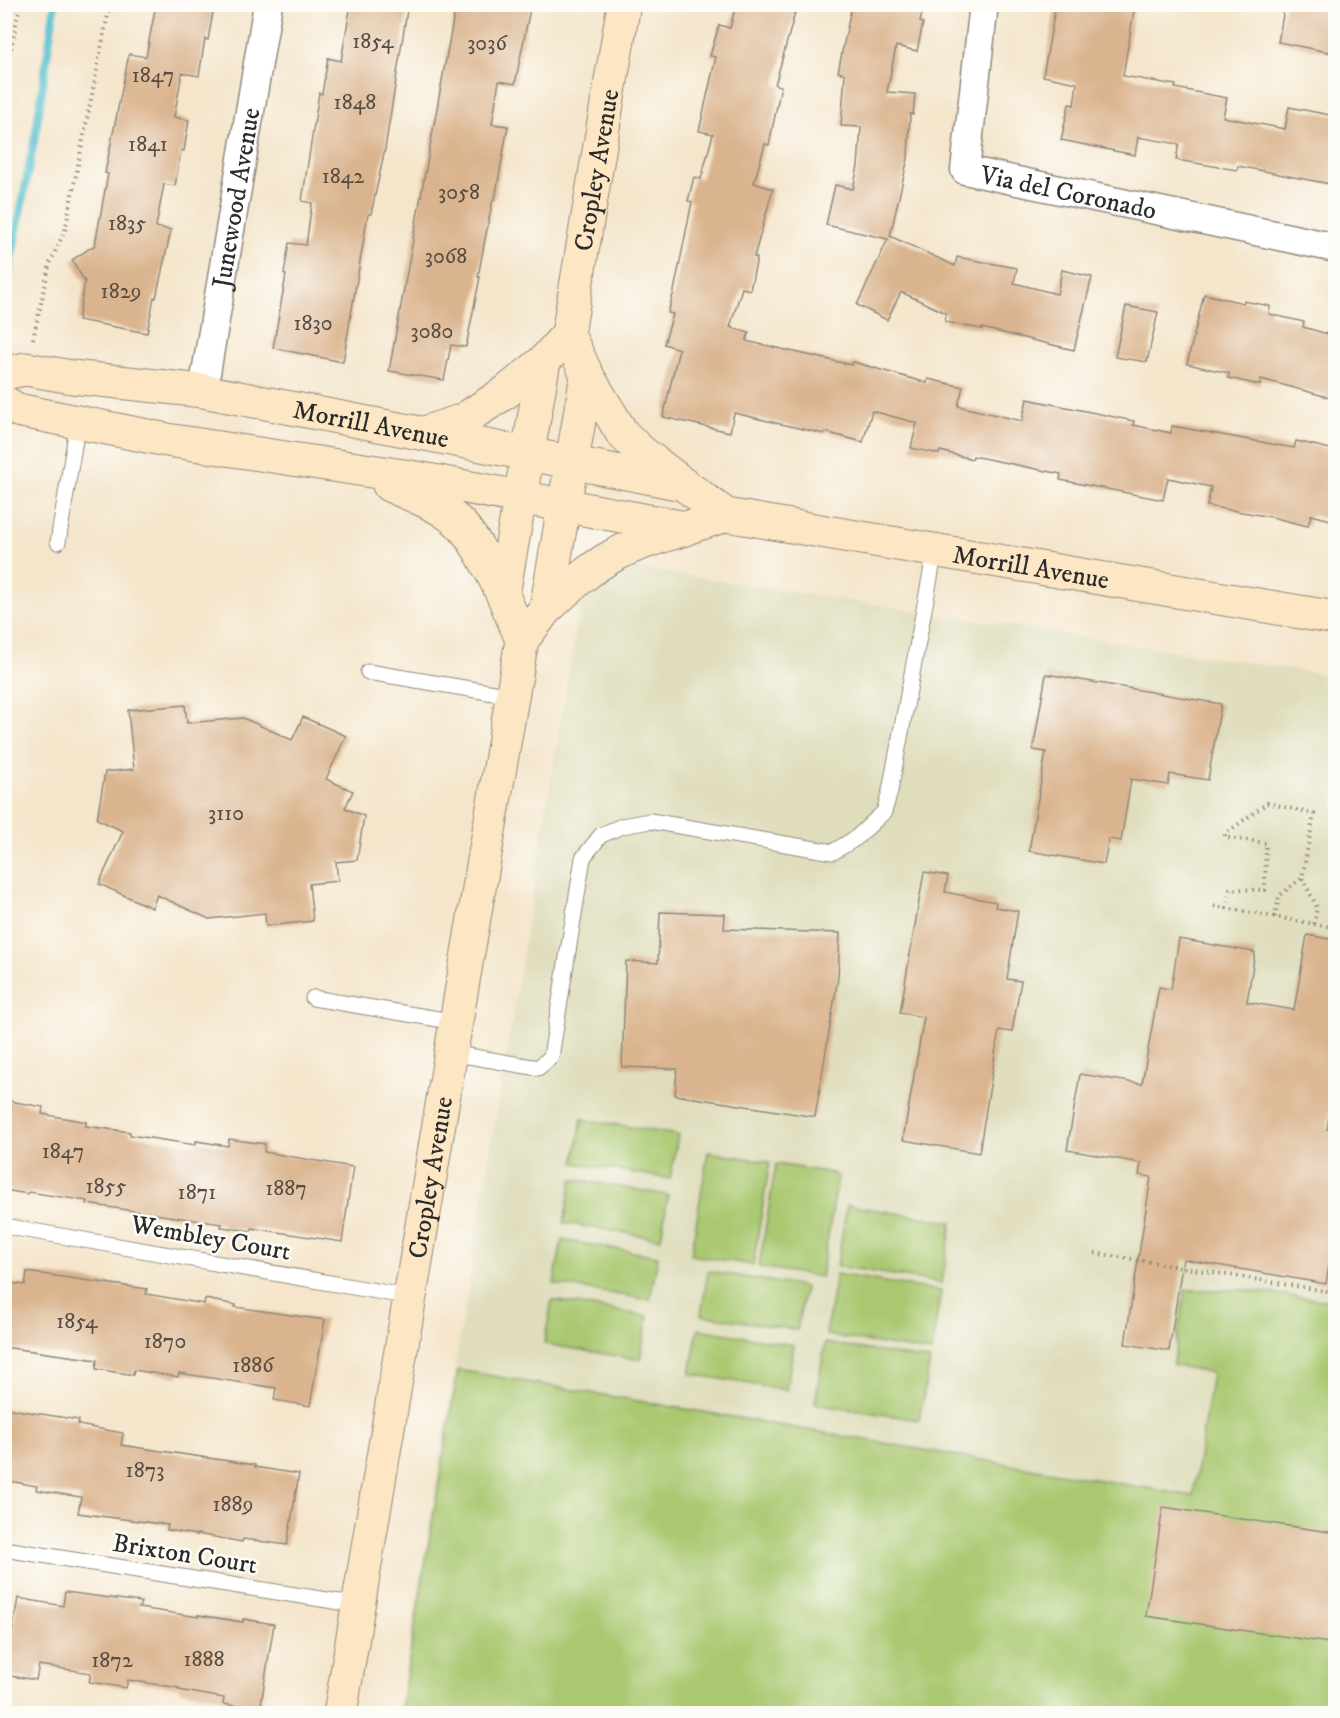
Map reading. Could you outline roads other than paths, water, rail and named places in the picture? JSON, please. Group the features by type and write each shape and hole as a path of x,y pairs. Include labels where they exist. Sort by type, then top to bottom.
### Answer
{"street":[{"name":"Junewood Avenue","path":"203,391 268,4"},
{"name":"Cropley Avenue","path":"568,334 624,4"},
{"name":"Via del Coronado","path":"984,4 965,170 1335,248"},
{"path":"425,432 463,420 506,392 544,360 568,334 586,375 622,433 640,451 683,484"},
{"path":"503,595 544,360"},
{"name":"Morrill Avenue","path":"15,371 203,391 425,432 683,484 726,515 1335,618"},
{"name":"Cropley Avenue","path":"340,1713 522,640 546,609 586,375"},
{"name":"Morrill Avenue","path":"4,402 17,410 166,440 346,466 686,528 726,515"},
{"path":"346,466 437,507 457,521 488,565 522,640"},
{"path":"546,609 578,580 609,558 628,548 686,528"}],"lane":[{"path":"58,542 78,422"},
{"path":"313,998 453,1037 538,1068 551,1057 583,858 601,835 622,826 650,821 833,852 856,838 884,812 935,550"},
{"path":"368,672 512,696"},
{"name":"Wembley Court","path":"4,1226 410,1297"},
{"name":"Brixton Court","path":"4,1549 358,1605"}],"waterway":[{"path":"4,297 36,131 55,4"}]}
